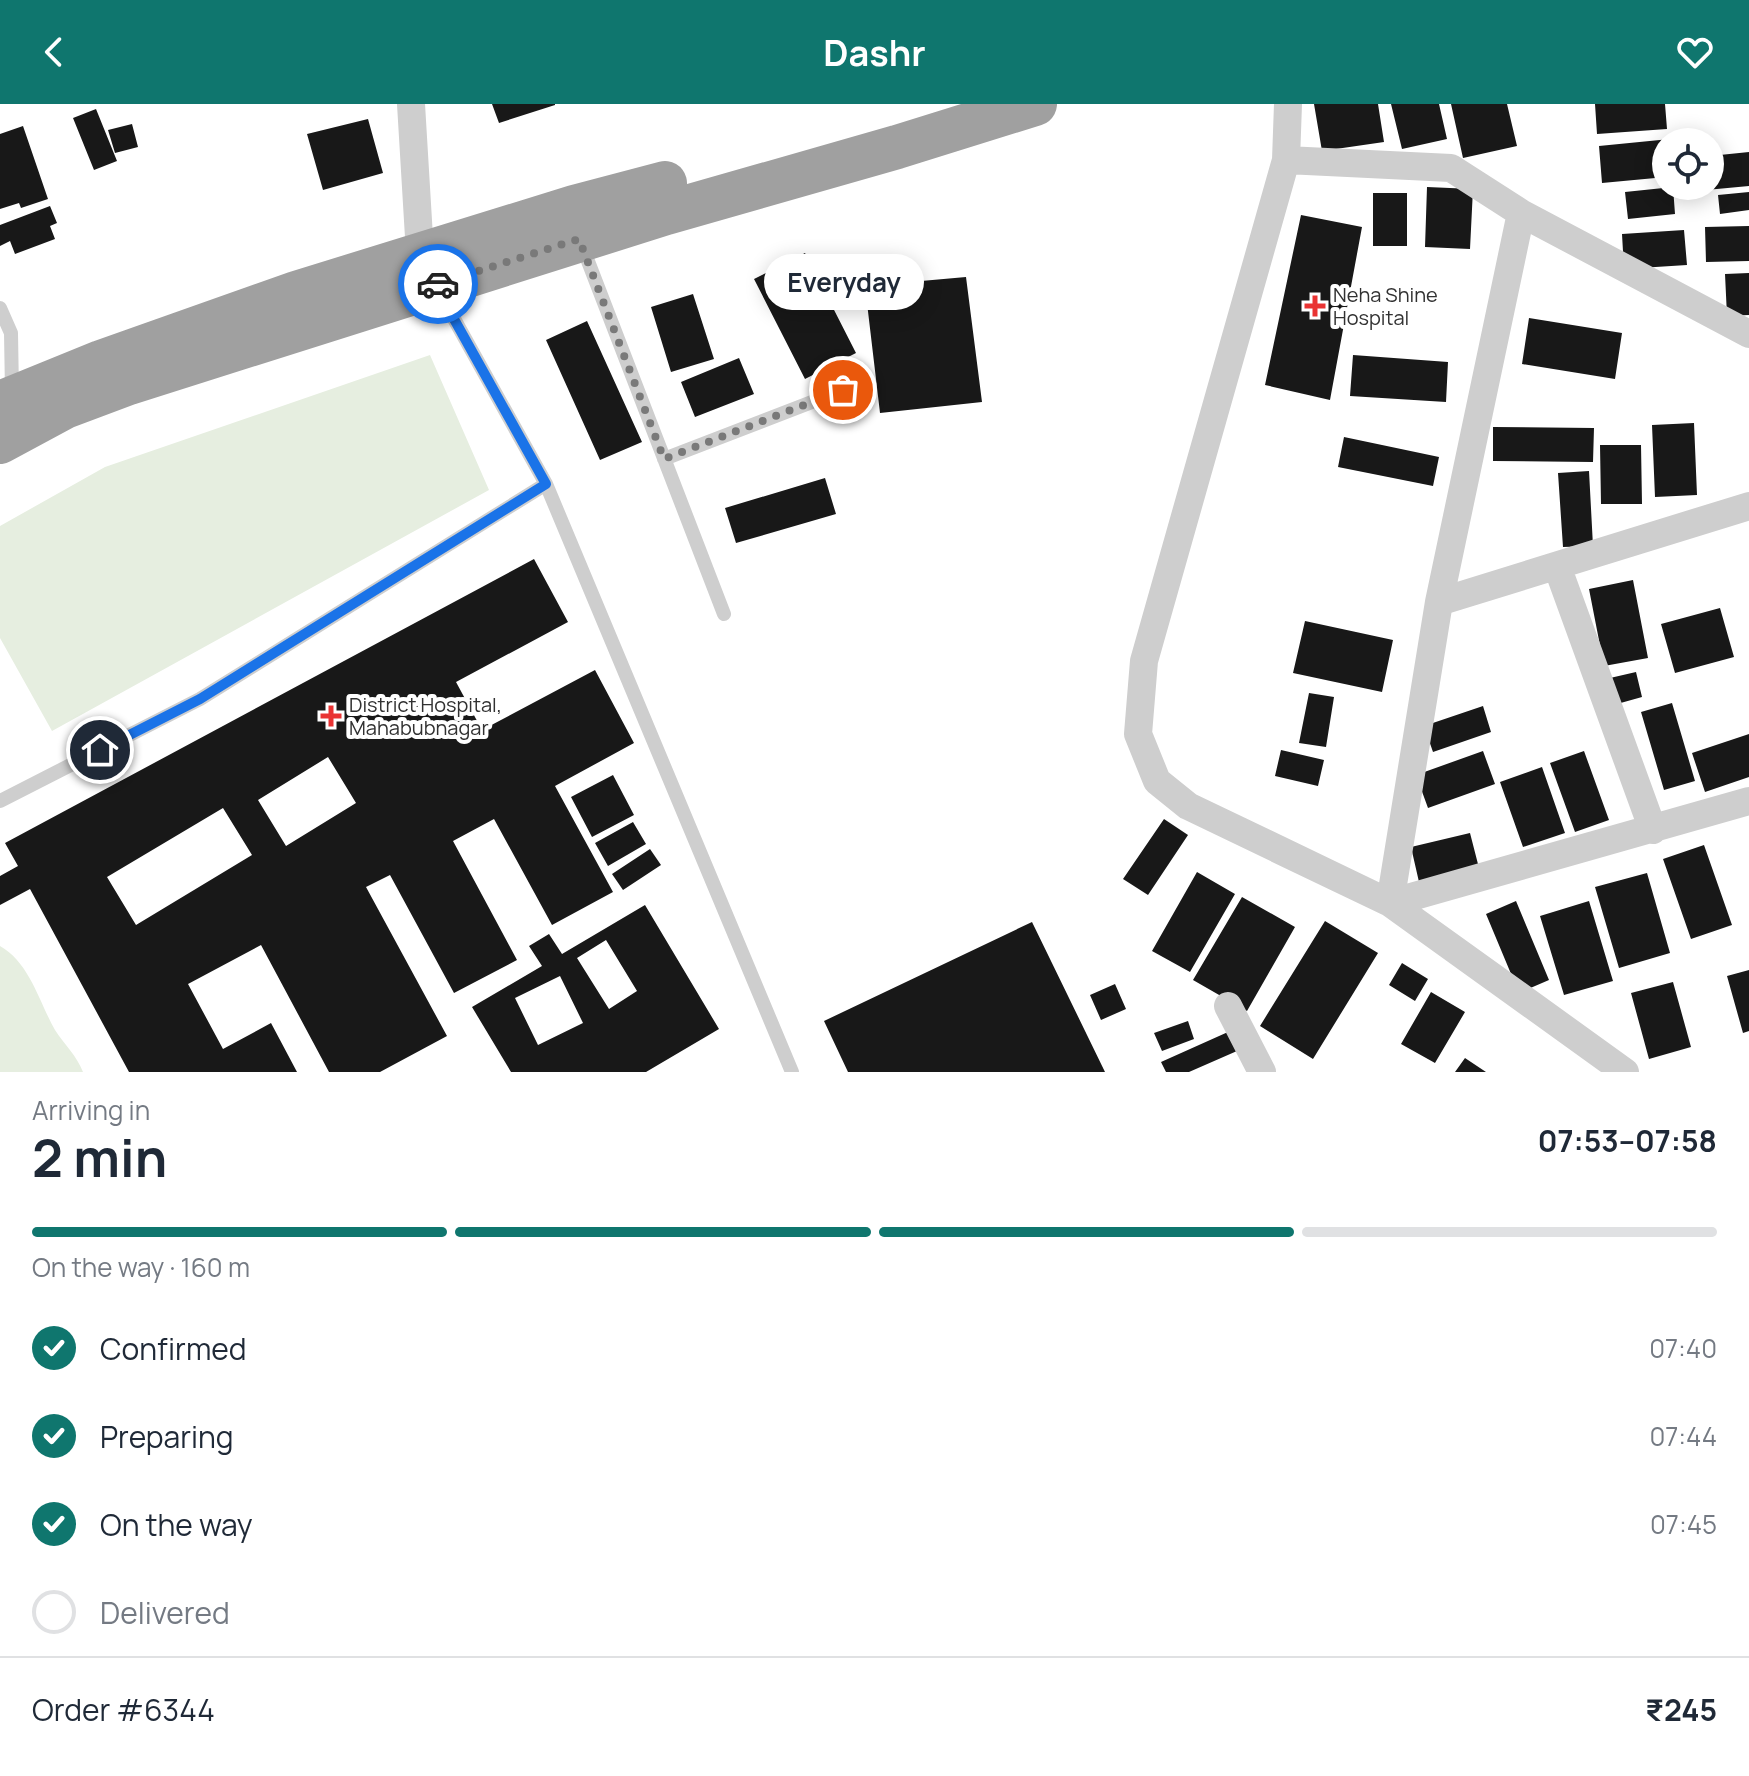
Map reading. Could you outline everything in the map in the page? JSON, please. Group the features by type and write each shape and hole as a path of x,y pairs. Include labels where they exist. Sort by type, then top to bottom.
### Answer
{"highway":[{"path":"6,400 101,362 296,293 579,239 717,184 939,104"},
{"path":"0,442 65,407 427,269 574,207 717,184 897,147 1035,104"}],"street":[{"path":"411,104 427,269"},
{"path":"1288,104 1286,160 1144,661 1138,734 1157,781 1188,806 1390,903 1625,1072"},
{"path":"1286,160 1451,168 1521,213 1749,334"},
{"path":"1390,903 1439,602 1521,213"},
{"path":"1439,602 1749,506"},
{"path":"1557,566 1653,830"},
{"path":"1390,903 1749,801"},
{"path":"1228,1006 1262,1072"}],"lane":[{"path":"579,239 724,614"},
{"path":"427,269 546,484 792,1072"},
{"path":"0,308 11,333 6,400"},
{"path":"664,459 843,390"},
{"path":"0,801 200,699 546,484"}],"shaded area":[{"path":"430,355 489,490 52,731 0,638 0,526 105,467"},
{"path":"0,946 19,962 55,1030 83,1072 0,1072"}],"building":[{"path":"492,104 555,104 555,105 499,123"},
{"path":"1314,104 1378,104 1384,142 1322,151"},
{"path":"1391,104 1439,104 1447,139 1402,149"},
{"path":"1451,104 1507,104 1517,146 1463,158"},
{"path":"1595,104 1665,104 1667,128 1597,134"},
{"path":"96,109 117,161 94,170 73,118"},
{"path":"368,119 383,173 323,190 307,134"},
{"path":"132,124 138,147 115,153 108,130"},
{"path":"23,126 48,199 21,208 19,203 0,209 0,134"},
{"path":"1652,141 1652,178 1602,183 1599,146"},
{"path":"1749,152 1749,186 1724,188 1724,155"},
{"path":"1427,187 1473,189 1470,249 1425,247"},
{"path":"1652,189 1652,200 1674,200 1675,214 1628,219 1625,192"},
{"path":"1749,192 1749,210 1720,214 1719,200 1724,200 1724,194"},
{"path":"1373,193 1407,193 1407,246 1373,246"},
{"path":"50,206 57,223 50,226 55,239 15,254 10,241 0,246 0,225"},
{"name":"Neha Shine Hospital","path":"1301,215 1362,227 1330,400 1265,385"},
{"path":"1749,226 1749,261 1706,262 1705,227"},
{"path":"1684,230 1687,265 1624,269 1622,234"},
{"path":"805,253 856,353 805,379 754,279"},
{"path":"1749,273 1749,315 1727,316 1725,274"},
{"path":"966,277 982,402 880,413 865,286"},
{"path":"693,294 714,359 671,372 651,307"},
{"path":"1529,318 1622,333 1615,379 1522,364"},
{"path":"587,321 642,442 600,460 546,340"},
{"path":"1353,355 1448,362 1446,402 1350,396"},
{"path":"739,358 754,394 695,417 681,382"},
{"path":"1694,423 1697,495 1655,497 1652,425"},
{"path":"1493,427 1594,428 1593,462 1493,461"},
{"path":"1344,437 1439,457 1433,486 1338,467"},
{"path":"1600,445 1641,445 1642,504 1601,504"},
{"path":"1589,471 1593,546 1563,547 1558,473"},
{"path":"825,478 836,514 736,543 725,508"},
{"path":"534,559 568,622 456,682 482,730 595,670 634,743 555,786 613,892 552,925 494,819 453,841 517,960 454,993 390,875 366,887 447,1036 380,1072 329,1072 261,945 188,984 223,1049 271,1023 297,1072 129,1072 30,889 0,905 0,876 18,866 5,843","holes":["328,757 356,803 286,846 258,800","223,808 252,855 136,925 107,877"]},
{"path":"1633,580 1648,658 1604,666 1589,589"},
{"path":"1720,608 1734,657 1675,673 1661,624"},
{"path":"1305,621 1393,640 1382,692 1293,673"},
{"path":"1636,672 1642,697 1617,704 1610,678"},
{"path":"1309,693 1334,697 1326,747 1299,743"},
{"path":"1672,703 1695,781 1664,790 1641,712"},
{"path":"1483,706 1491,732 1433,752 1424,726"},
{"path":"1749,734 1749,777 1705,792 1692,753"},
{"path":"1281,750 1324,760 1318,786 1275,776"},
{"path":"1483,751 1495,784 1428,808 1416,775"},
{"path":"1584,751 1609,820 1575,832 1550,763"},
{"path":"1542,767 1565,833 1523,847 1500,782"},
{"path":"613,775 634,815 592,837 571,797"},
{"path":"1164,819 1188,835 1148,895 1123,879"},
{"path":"633,822 646,844 608,866 595,843"},
{"path":"1470,833 1479,868 1419,882 1411,847"},
{"path":"1704,845 1732,925 1691,939 1663,859"},
{"path":"650,849 661,865 623,890 612,874"},
{"path":"1197,872 1235,894 1190,972 1152,951"},
{"path":"1647,873 1670,953 1619,968 1595,887"},
{"path":"1242,897 1295,927 1247,1011 1193,980"},
{"path":"1516,901 1549,980 1519,993 1486,914"},
{"path":"1589,901 1613,981 1564,995 1540,916"},
{"path":"645,905 719,1029 646,1072 511,1072 472,1007 542,966 529,946 549,934 562,954","holes":["606,940 637,991 609,1009 577,958","560,976 583,1023 538,1045 515,998"]},
{"path":"1325,921 1378,953 1313,1059 1260,1026"},
{"path":"1032,922 1105,1072 848,1072 824,1021"},
{"path":"1402,963 1428,979 1415,1001 1389,985"},
{"path":"1749,970 1749,1031 1743,1033 1727,976"},
{"path":"1673,982 1691,1047 1649,1059 1631,993"},
{"path":"1115,984 1126,1009 1101,1020 1090,995"},
{"path":"1431,992 1465,1012 1435,1063 1401,1044"},
{"path":"1188,1021 1194,1039 1162,1051 1154,1033"},
{"path":"1228,1032 1237,1051 1189,1072 1166,1072 1161,1062"},
{"path":"1465,1058 1486,1072 1455,1072"}],"way so far":[{"path":"438,284 579,239 664,459 843,390"}],"place":[{"name":"Neha Shine Hospital","path":"1315,306"},
{"name":"Everyday","path":"843,390"},
{"name":"District Hospital, Mahabubnagar","path":"331,716"}],"route":[{"path":"100,750 200,699 546,484 435,285 438,284"}]}
